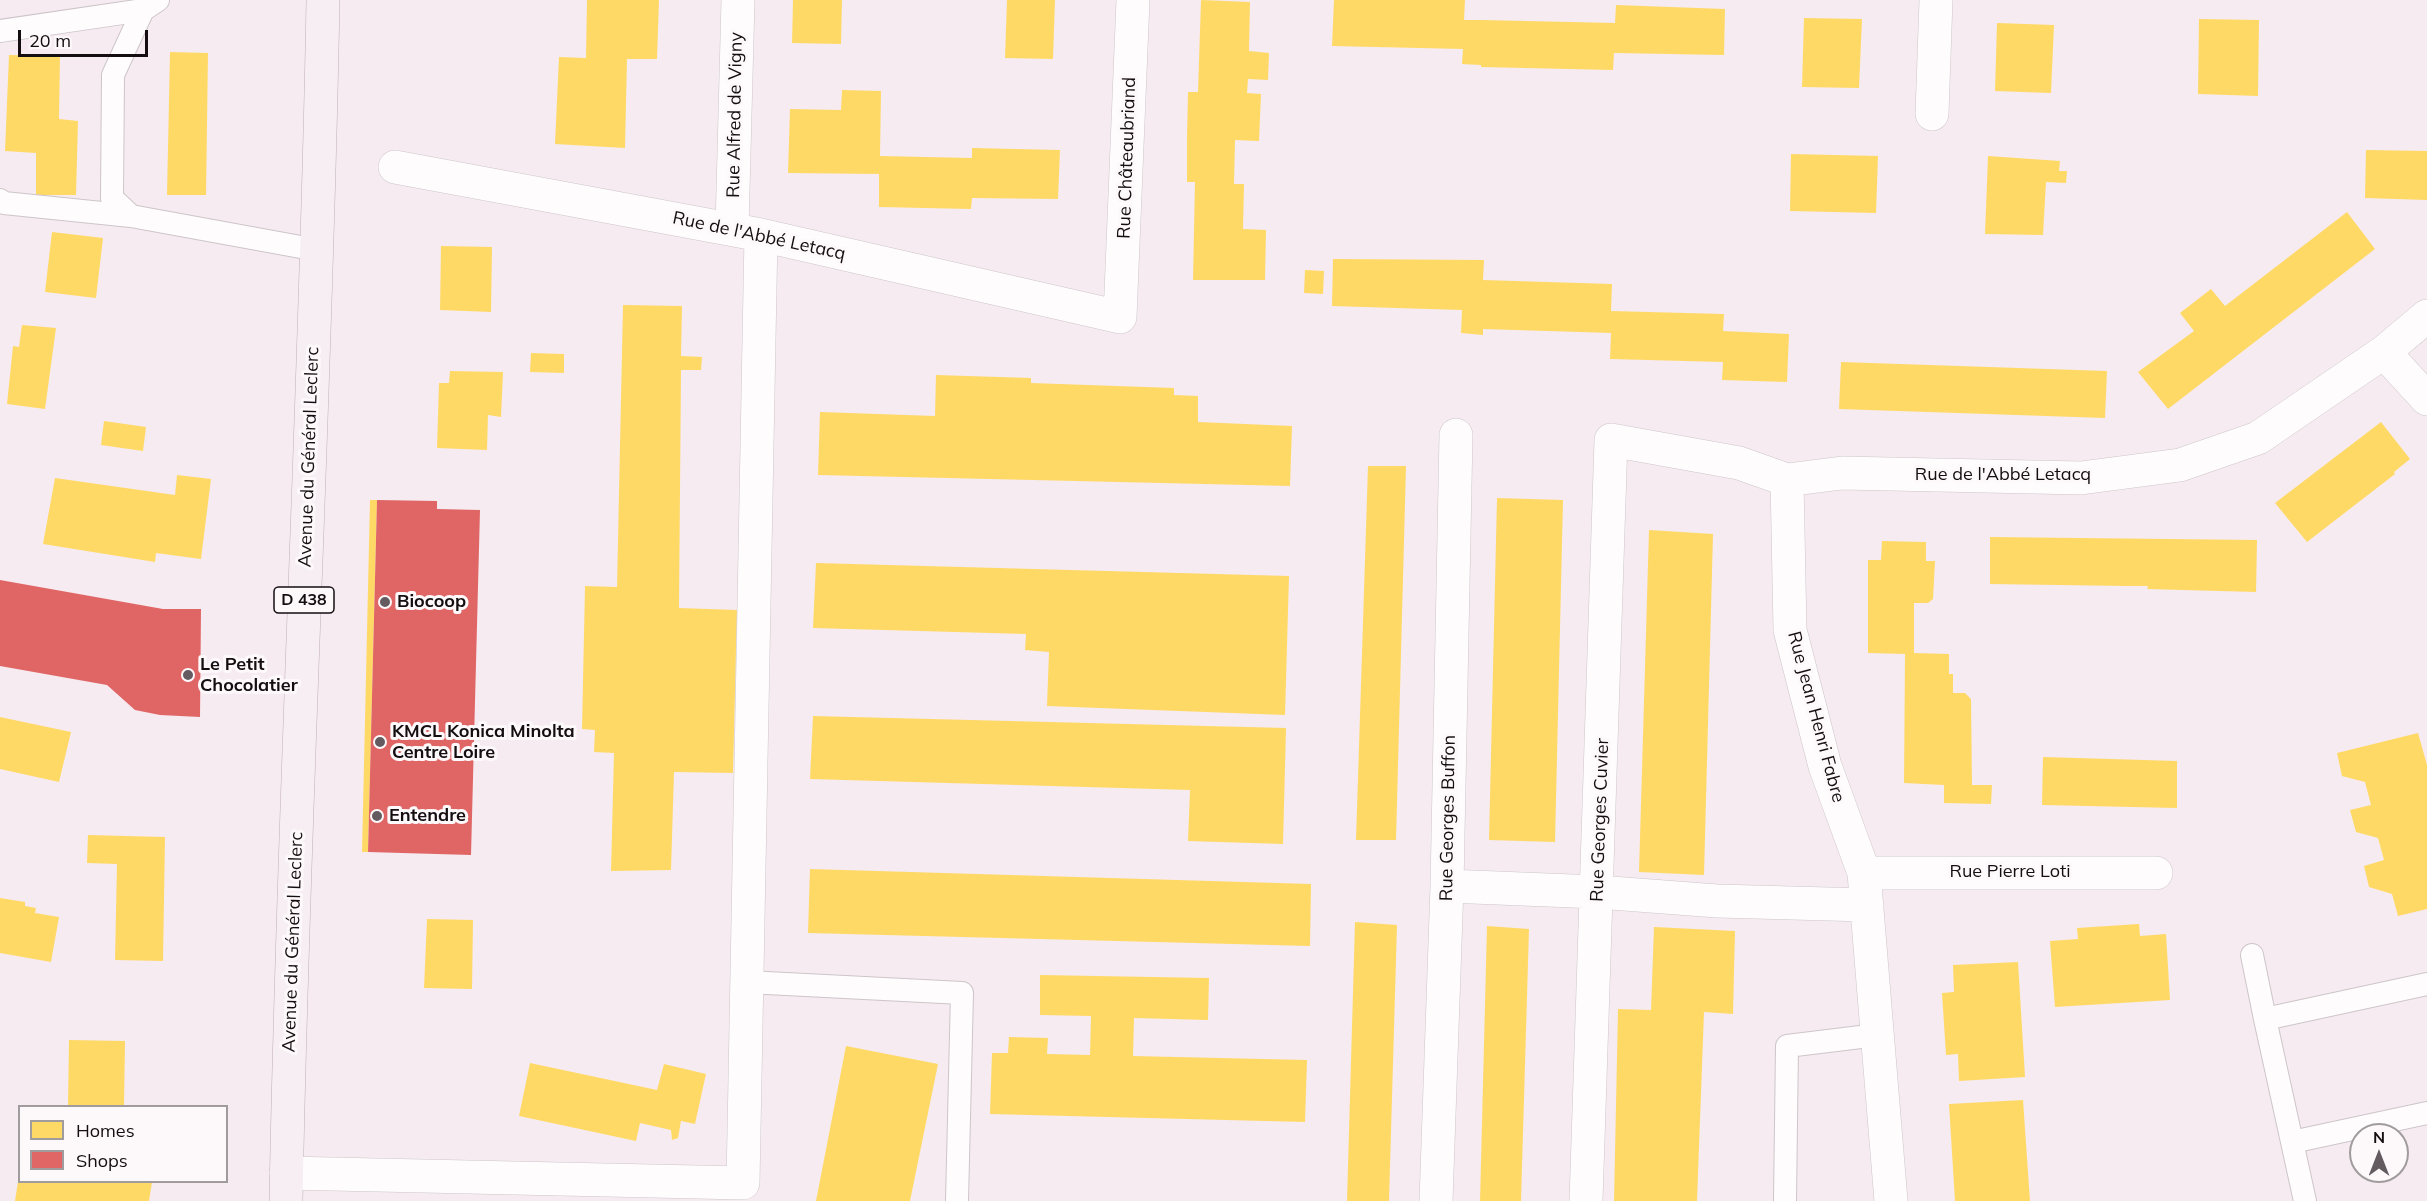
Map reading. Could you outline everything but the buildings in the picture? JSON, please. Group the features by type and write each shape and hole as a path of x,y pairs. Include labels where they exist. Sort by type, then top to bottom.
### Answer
{"main road":[{"name":"Avenue du Général Leclerc","path":"286,1187 323,0"}],"street":[{"name":"Rue Alfred de Vigny","path":"286,1187 744,1183 747,982 747,232 738,0"},
{"name":"Rue Châteaubriand","path":"1120,317 1133,0"},
{"path":"1932,114 1936,0"},
{"name":"Rue de l'Abbé Letacq","path":"394,167 747,232 1120,317"},
{"name":"Rue de l'Abbé Letacq","path":"1611,440 1739,463 1787,480 1842,473 2081,478 2180,465 2258,438 2384,352 2427,316"},
{"path":"2384,352 2427,399"},
{"name":"Rue Georges Buffon","path":"1436,1201 1447,886 1456,435"},
{"name":"Rue Georges Cuvier","path":"1586,1201 1598,892 1611,440"},
{"name":"Rue Jean Henri Fabre","path":"1787,480 1790,630 1825,766 1865,889 1891,1201"},
{"name":"Rue Pierre Loti","path":"1447,886 1598,892 1717,901 1865,889 2156,873"}],"lane":[{"path":"131,216 112,198 113,75 150,5"},
{"path":"0,31 150,5"},
{"path":"0,200 4,203 131,216 317,250"},
{"path":"2252,955 2305,1201"},
{"path":"747,982 962,993 957,1201"},
{"path":"2265,1019 2427,984"},
{"path":"1785,1201 1787,1046 1877,1035"},
{"path":"2292,1142 2427,1113"}],"place":[{"name":"Biocoop","path":"385,602"},
{"name":"Le Petit Chocolatier","path":"188,675"},
{"name":"KMCL Konica Minolta Centre Loire","path":"380,742"},
{"name":"Entendre","path":"377,816"}]}
